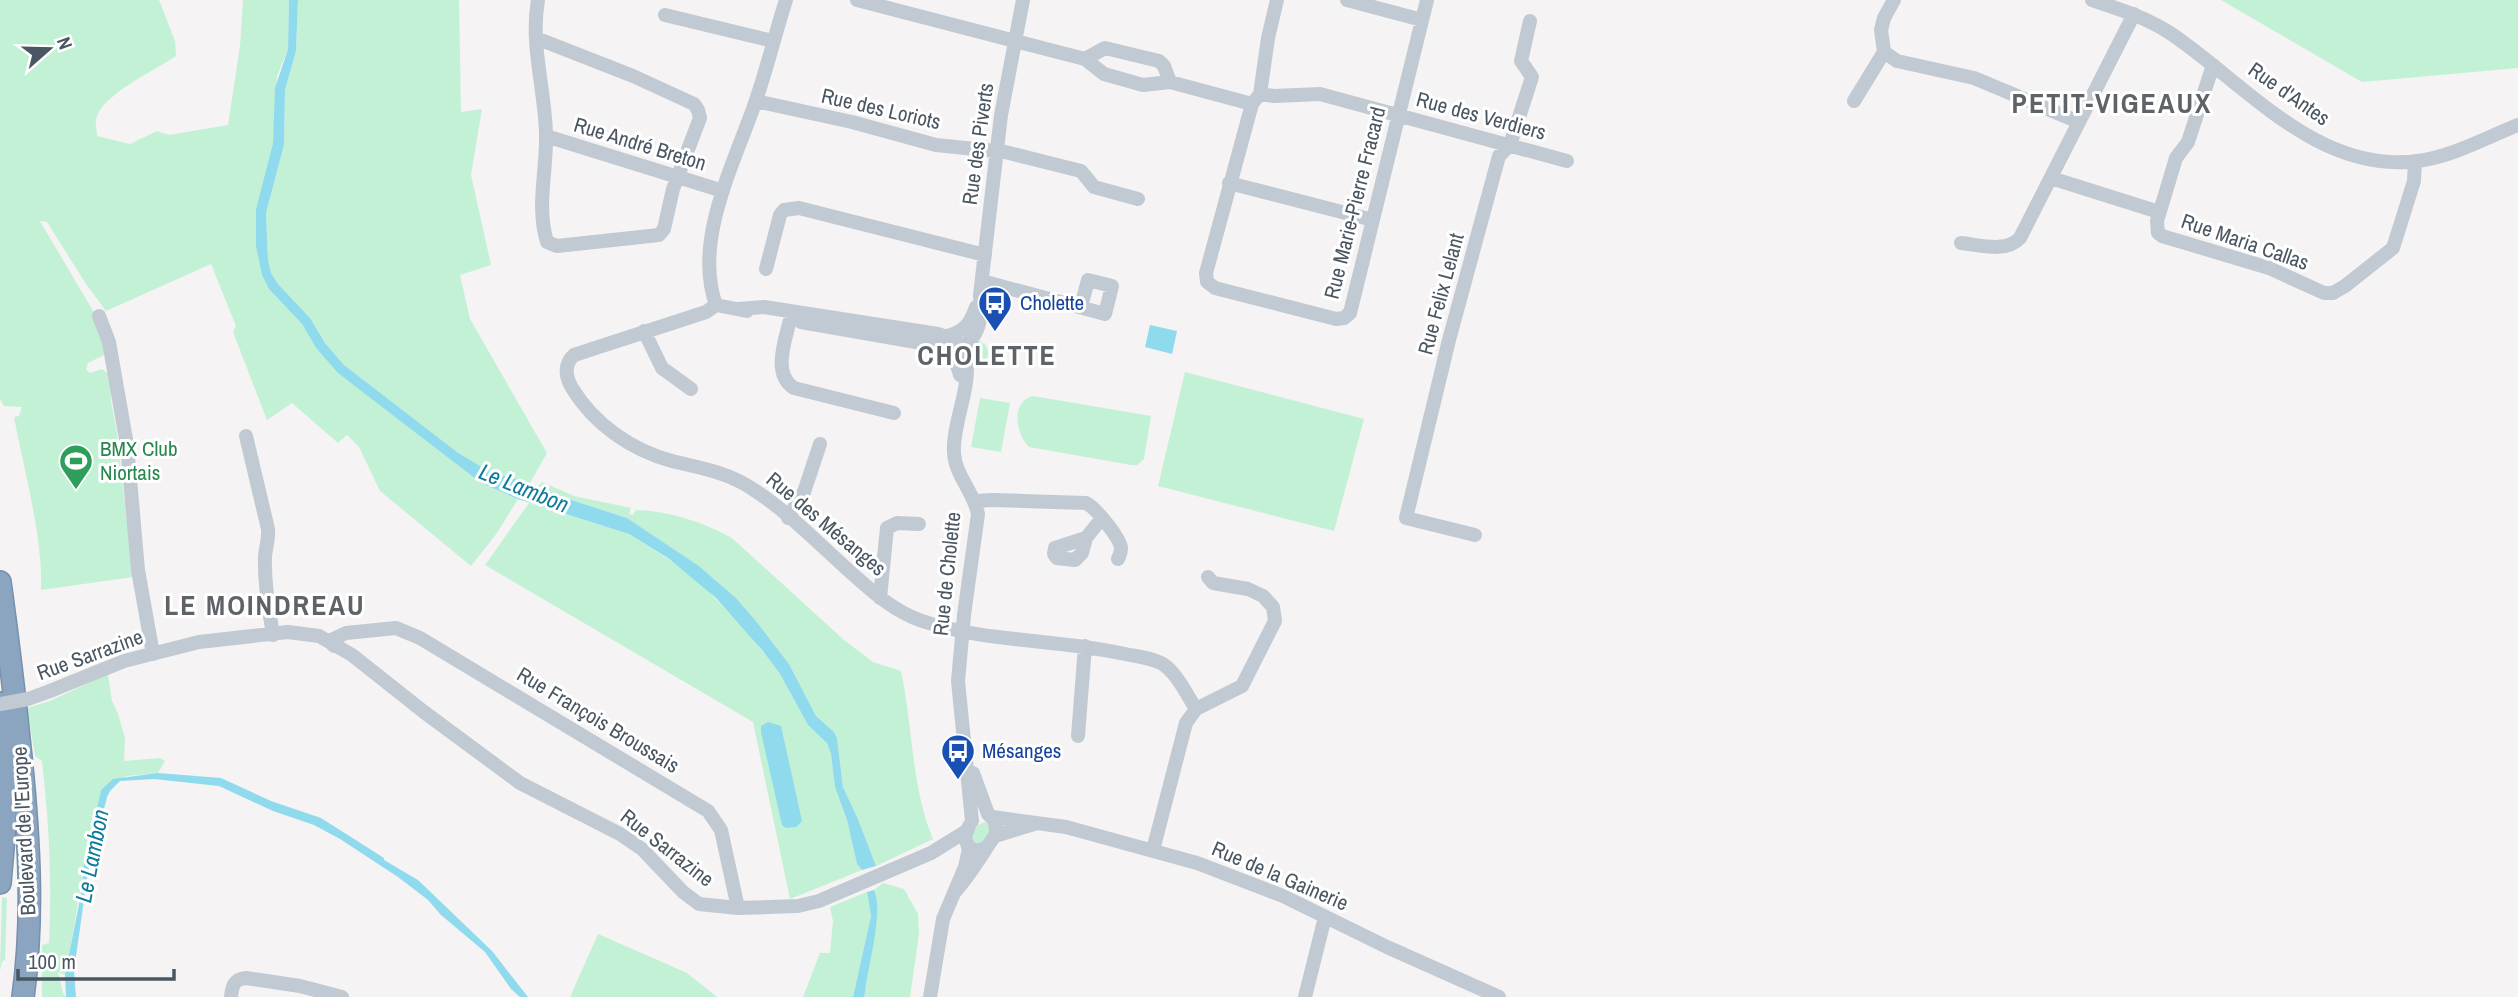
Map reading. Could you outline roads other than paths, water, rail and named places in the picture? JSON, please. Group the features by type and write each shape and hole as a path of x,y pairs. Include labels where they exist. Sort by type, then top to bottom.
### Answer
{"highway":[{"name":"Boulevard de l'Europe","path":"0,582 12,666 28,829 29,926 23,997"},
{"path":"12,666 37,841 37,997"},
{"name":"Boulevard de l'Europe","path":"0,687 11,783 16,870 15,935 9,997"},
{"path":"0,704 5,825 0,883"}],"street":[{"path":"536,38 633,76 694,104 698,110 699,118 677,177 664,229 659,235 552,246 547,242 541,194 546,136 536,38 538,0"},
{"path":"786,0 756,101 723,191 711,244 710,284 716,305 939,346 956,343"},
{"name":"Rue des Verdiers","path":"857,0 1084,59 1104,74 1143,85 1170,82 1256,99 1320,94 1567,161"},
{"name":"Rue des Piverts","path":"956,343 971,320 981,288 1001,115 1023,0"},
{"name":"Rue Marie-Pierre Fracard","path":"1277,0 1256,99 1229,183 1206,273 1208,282 1215,288 1336,319 1344,318 1350,313 1427,0"},
{"path":"1347,0 1422,20"},
{"path":"1854,101 1884,52 1881,30 1894,0"},
{"name":"Rue d'Antes","path":"2092,0 2134,14 2170,34 2276,115 2323,144 2361,159 2415,161 2460,150 2518,125"},
{"path":"1961,243 2004,247 2015,243 2028,224 2134,14"},
{"path":"665,15 773,41"},
{"name":"Rue Felix Lelant","path":"1475,535 1406,517 1449,340 1499,156 1510,145 1532,77 1521,61 1530,21"},
{"path":"1084,59 1105,48 1159,61 1170,82"},
{"path":"1884,52 1897,61 1974,78 2079,122"},
{"name":"Rue Maria Callas","path":"2213,65 2188,142 2176,158 2157,228 2162,236 2251,262 2324,293 2333,293 2393,248 2414,181 2415,161"},
{"name":"Rue des Loriots","path":"756,101 852,122 936,145 997,152 1081,171 1094,187 1138,198"},
{"name":"Rue André Breton","path":"546,136 723,191"},
{"path":"2050,178 2160,212"},
{"path":"1229,183 1373,220"},
{"path":"766,269 779,215 791,208 985,256"},
{"path":"981,288 1081,307"},
{"name":"Rue des Mésanges","path":"716,305 706,312 584,350 568,360 567,375 579,399 603,425 627,442 670,461 722,473 751,488 891,606 919,620 962,632 1084,646 1160,662 1172,674 1196,709"},
{"path":"739,309 764,307 894,325 956,343"},
{"path":"99,316 108,342 127,445 138,570 153,654"},
{"path":"790,320 781,366 783,378 789,384 794,388 894,413"},
{"path":"644,331 662,368 691,389"},
{"name":"Rue de Cholette","path":"930,997 943,919 954,893 968,837 965,747 958,681 977,526 975,501 955,461 954,443 961,373 956,343"},
{"path":"246,436 268,529 266,583 275,635"},
{"path":"788,517 799,504 820,444"},
{"path":"975,501 1086,503 1098,512 1121,547 1118,559"},
{"path":"1086,538 1102,518"},
{"path":"880,597 887,528 897,523 919,524"},
{"path":"1153,850 1184,731 1191,714 1242,686 1275,621 1273,607 1263,596 1248,589 1213,583 1208,577"},
{"name":"Rue François Broussais","path":"336,649 373,631 396,628 420,638 708,811 721,830 738,908"},
{"name":"Rue Sarrazine","path":"0,704 28,699 109,666 199,642 275,635 336,649 372,672 520,783 620,834 642,849 683,892 699,904 738,908 798,906 819,901 968,837 977,816 990,815"},
{"path":"1078,736 1084,646"},
{"name":"Rue de Cholette","path":"954,893 978,865 997,825 990,815 965,747"},
{"name":"Rue de la Gainerie","path":"990,815 1066,827 1198,863 1283,896 1325,918 1499,997"},
{"name":"Rue de la Gainerie","path":"968,837 977,850 1035,824"},
{"path":"1305,997 1325,918"},
{"path":"231,997 232,987 238,979 246,978 342,997"}],"water":[{"name":"Le Lambon","path":"289,0 298,0 296,51 285,90 284,145 266,213 268,259 271,273 278,284 310,318 325,343 344,365 457,452 490,472 530,483 559,496 627,518 699,566 736,598 789,664 816,716 834,732 843,787 876,866 862,870 857,864 847,820 835,787 827,743 808,725 780,674 762,650 716,598 668,558 629,534 518,499 481,483 338,373 316,348 302,324 269,289 262,275 256,246 256,209 273,143 275,88 288,49"},
{"path":"1150,325 1177,331 1172,354 1145,347"},
{"path":"768,722 781,726 802,821 796,827 786,828 782,825 761,732 761,726"},
{"name":"Le Lambon","path":"158,773 221,778 271,801 321,818 418,880 492,951 528,997 520,997 511,989 485,952 441,915 428,900 340,839 314,825 273,811 219,786 154,779 120,781 107,797 88,872 74,970 76,997 66,997 65,975 84,866 101,790 113,779"},
{"path":"874,890 877,899 876,925 865,992 864,997 853,997 871,916 867,892"}],"place":[{"name":"Cholette","path":"995,333"},
{"name":"BMX Club Niortais","path":"76,491"},
{"name":"Mésanges","path":"958,781"}],"district":[{"name":"PETIT-VIGEAUX","path":"2112,103"},
{"name":"CHOLETTE","path":"987,355"},
{"name":"LE MOINDREAU","path":"265,605"}]}
